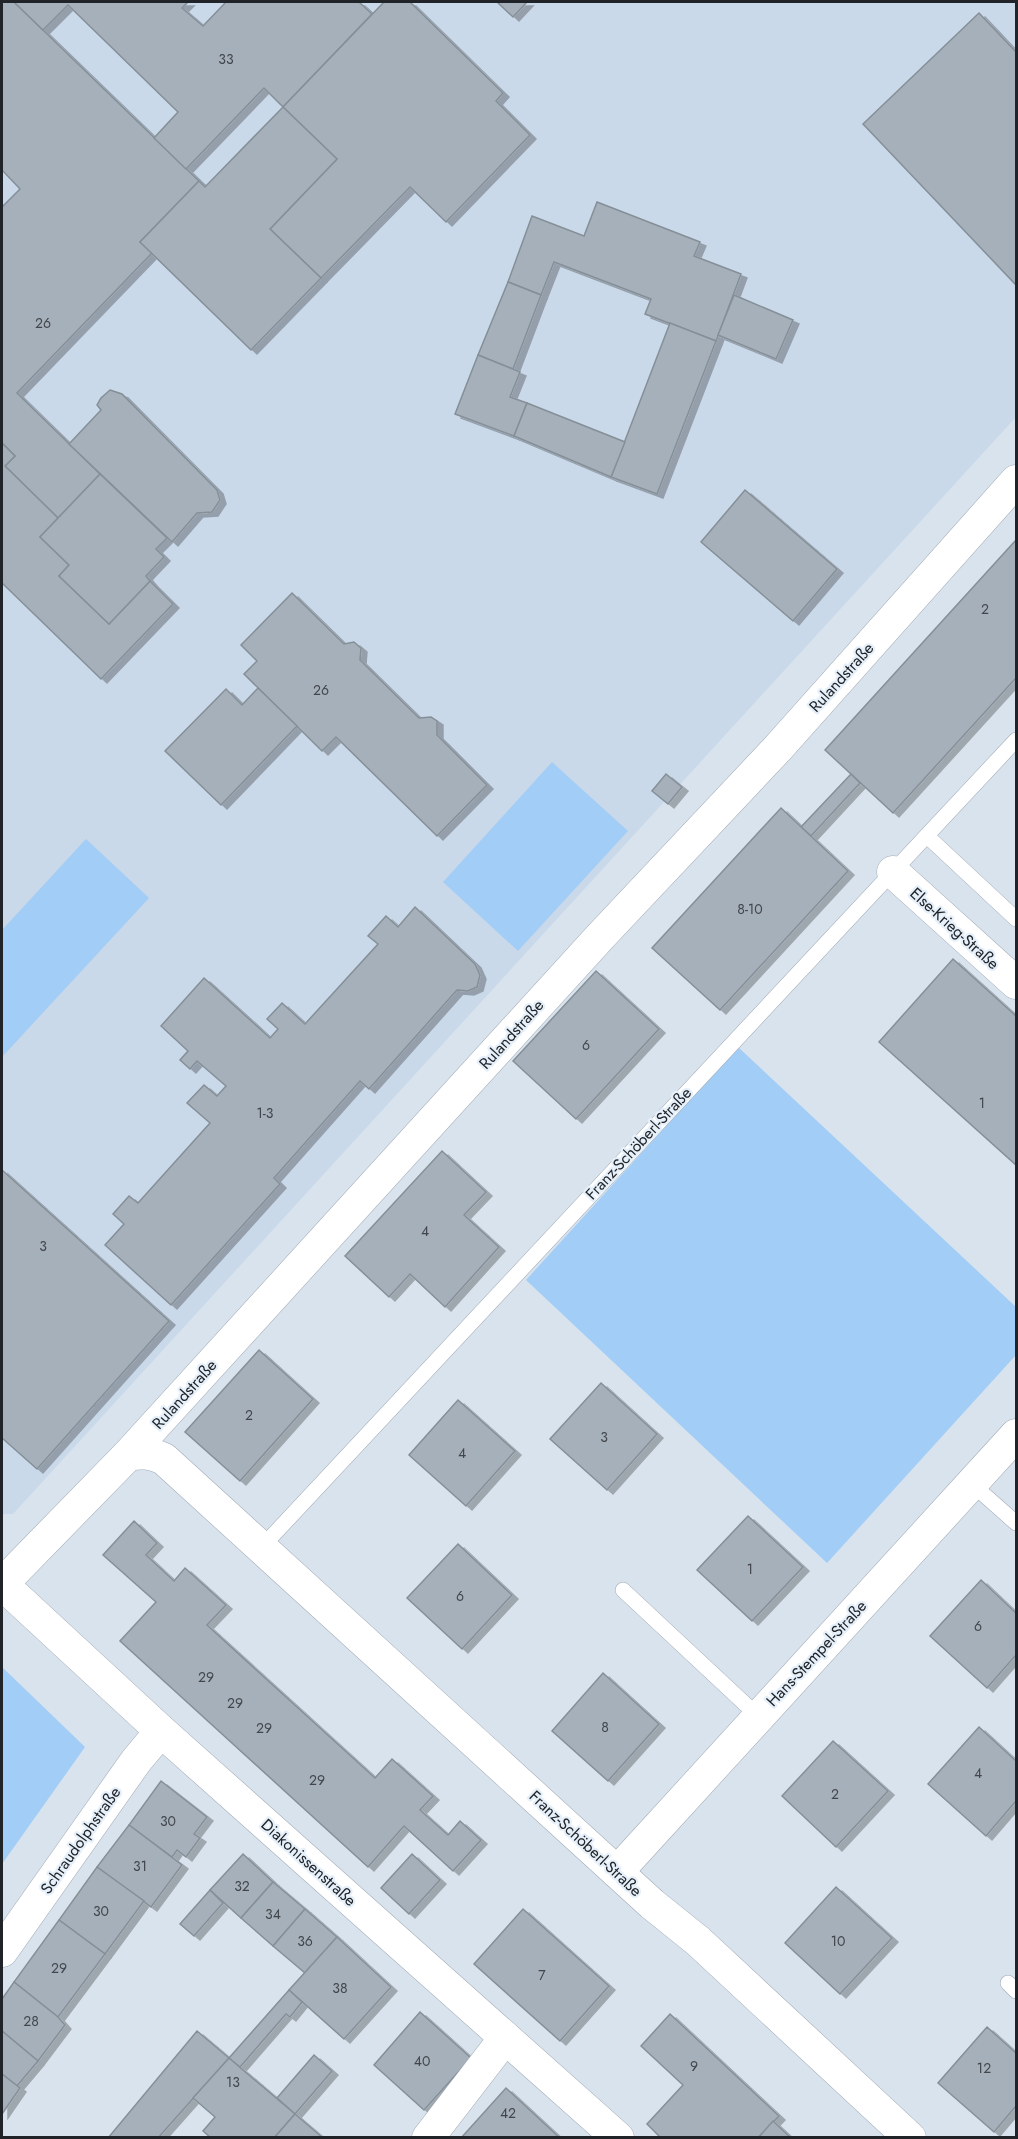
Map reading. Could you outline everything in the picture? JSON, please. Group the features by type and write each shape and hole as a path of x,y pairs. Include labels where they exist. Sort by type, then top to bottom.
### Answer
{"street":[{"name":"Rulandstraße","path":"2,1584 128,1455 599,938 778,748 1017,481"},
{"name":"Else-Krieg-Straße","path":"892,872 1017,983"},
{"name":"Hans-Stempel-Straße","path":"616,1872 1017,1435"},
{"name":"Franz-Schöberl-Straße","path":"128,1455 141,1452 164,1459 616,1872 698,1941 910,2138"},
{"name":"Diakonissenstraße","path":"2,1584 161,1731 618,2138"},
{"name":"Schraudolphstraße","path":"2,1951 136,1761 161,1731"},
{"path":"428,2138 506,2038"}],"lane":[{"name":"Franz-Schöberl-Straße","path":"261,1548 1017,740"},
{"path":"927,836 1017,919"},
{"path":"972,1484 1017,1523"},
{"path":"623,1590 758,1716"}],"shaded area":[{"path":"2,2 1016,2 1016,417 13,1514 2,1514"},
{"path":"552,762 628,831 518,951 443,882"},
{"path":"86,839 149,898 2,1057 2,930"},
{"path":"738,1047 1016,1307 1016,1355 827,1563 526,1280"},
{"path":"2,1667 85,1747 2,1864"}],"building":[{"path":"2,2 14,2 199,181 140,242 152,253 17,393 100,474 58,518 5,466 15,456 2,443 2,207 20,189 2,170"},
{"path":"14,2 188,2 182,8 203,26 226,2 359,2 372,14 283,107 264,88 186,169 154,138 178,112 68,5 43,30"},
{"path":"384,2 410,2 503,93 496,101 530,135 446,222 410,187 321,278 270,229 337,159 283,107"},
{"path":"497,2 527,2 513,17"},
{"path":"979,13 1016,52 1016,285 863,124"},
{"path":"283,107 337,159 270,229 321,278 251,350 140,242 199,181 205,187"},
{"path":"597,202 700,242 694,256 741,274 716,341 645,314 651,299 554,262 541,295 508,282 532,216 584,236"},
{"path":"508,282 541,295 513,369 478,355"},
{"path":"734,295 793,320 776,359 718,335"},
{"path":"670,323 716,341 657,494 611,477"},
{"path":"478,355 520,372 510,397 527,403 514,436 455,414"},
{"path":"110,390 122,394 217,490 220,500 212,512 197,513 172,542 69,444 101,410 97,405"},
{"path":"527,403 625,442 611,477 514,436"},
{"path":"2,443 15,456 5,466 58,518 40,537 69,565 59,576 109,624 150,581 173,604 101,679 2,583"},
{"path":"100,474 167,538 156,549 164,557 146,576 150,581 109,624 59,576 69,565 40,537"},
{"path":"745,490 837,569 793,621 701,542"},
{"path":"1016,540 1016,678 893,813 825,750"},
{"path":"292,593 344,644 354,642 361,648 360,660 419,718 431,717 437,721 437,735 487,785 437,836 336,737 322,751 244,674 257,661 241,645"},
{"path":"258,688 297,726 221,805 165,751 226,689 242,705"},
{"path":"666,774 682,787 668,804 652,791"},
{"path":"851,774 860,783 811,836 801,827"},
{"path":"781,808 848,871 720,1010 652,948"},
{"path":"415,907 475,964 480,975 477,987 468,991 457,990 369,1089 360,1081 274,1178 280,1184 171,1305 105,1245 124,1224 113,1214 129,1196 138,1203 210,1123 187,1103 204,1085 217,1096 226,1086 197,1061 190,1069 180,1060 188,1051 161,1026 204,978 270,1038 278,1029 267,1019 282,1003 305,1024 378,944 368,936 386,916 398,927"},
{"path":"953,959 1016,1016 1016,1165 879,1042"},
{"path":"596,971 659,1029 576,1119 513,1061"},
{"path":"442,1151 486,1192 464,1215 499,1247 445,1307 410,1274 389,1297 345,1256"},
{"path":"2,1170 169,1321 37,1469 2,1438"},
{"path":"259,1350 313,1399 240,1481 185,1432"},
{"path":"601,1383 657,1434 607,1490 550,1439"},
{"path":"458,1400 515,1451 466,1506 409,1455"},
{"path":"748,1516 803,1567 752,1621 697,1570"},
{"path":"134,1521 157,1543 146,1555 174,1581 185,1568 226,1605 207,1625 375,1778 392,1759 433,1796 420,1810 448,1835 460,1821 481,1840 453,1871 404,1826 368,1867 120,1641 156,1602 103,1555"},
{"path":"458,1544 512,1595 462,1649 407,1598"},
{"path":"981,1580 1016,1613 1016,1655 987,1688 930,1636"},
{"path":"603,1673 659,1724 608,1781 552,1731"},
{"path":"979,1727 1016,1761 1016,1801 986,1836 928,1784"},
{"path":"833,1741 888,1791 836,1847 782,1796"},
{"path":"161,1781 207,1817 194,1834 200,1838 186,1857 177,1850 172,1857 129,1825"},
{"path":"129,1825 182,1865 151,1907 97,1867"},
{"path":"243,1854 273,1882 241,1918 210,1890"},
{"path":"412,1854 440,1880 409,1914 381,1888"},
{"path":"97,1867 144,1901 105,1954 59,1920"},
{"path":"273,1882 305,1909 273,1946 241,1918"},
{"path":"836,1887 892,1938 840,1994 785,1943"},
{"path":"210,1890 223,1903 194,1936 180,1924"},
{"path":"305,1909 337,1937 305,1973 273,1946"},
{"path":"523,1909 609,1986 560,2041 474,1964"},
{"path":"59,1920 105,1954 58,2017 14,1982"},
{"path":"337,1937 391,1987 344,2039 289,1990"},
{"path":"14,1982 65,2025 38,2061 2,2031 2,1999"},
{"path":"289,1990 302,2002 290,2017 286,2014 240,2067 229,2058"},
{"path":"420,2012 471,2058 424,2110 374,2065"},
{"path":"670,2014 779,2116 758,2138 661,2138 647,2124 683,2085 641,2046"},
{"path":"987,2027 1016,2053 1016,2106 994,2132 938,2083"},
{"path":"2,2031 38,2061 17,2086 2,2074"},
{"path":"197,2031 229,2058 158,2138 108,2138"},
{"path":"314,2055 332,2071 295,2114 277,2098"},
{"path":"229,2058 295,2114 274,2138 211,2138 203,2131 215,2117 193,2098"},
{"path":"2,2074 20,2088 2,2114"},
{"path":"506,2088 560,2138 461,2138"},
{"path":"295,2114 323,2138 274,2138"},
{"path":"773,2121 791,2138 758,2138"}]}
